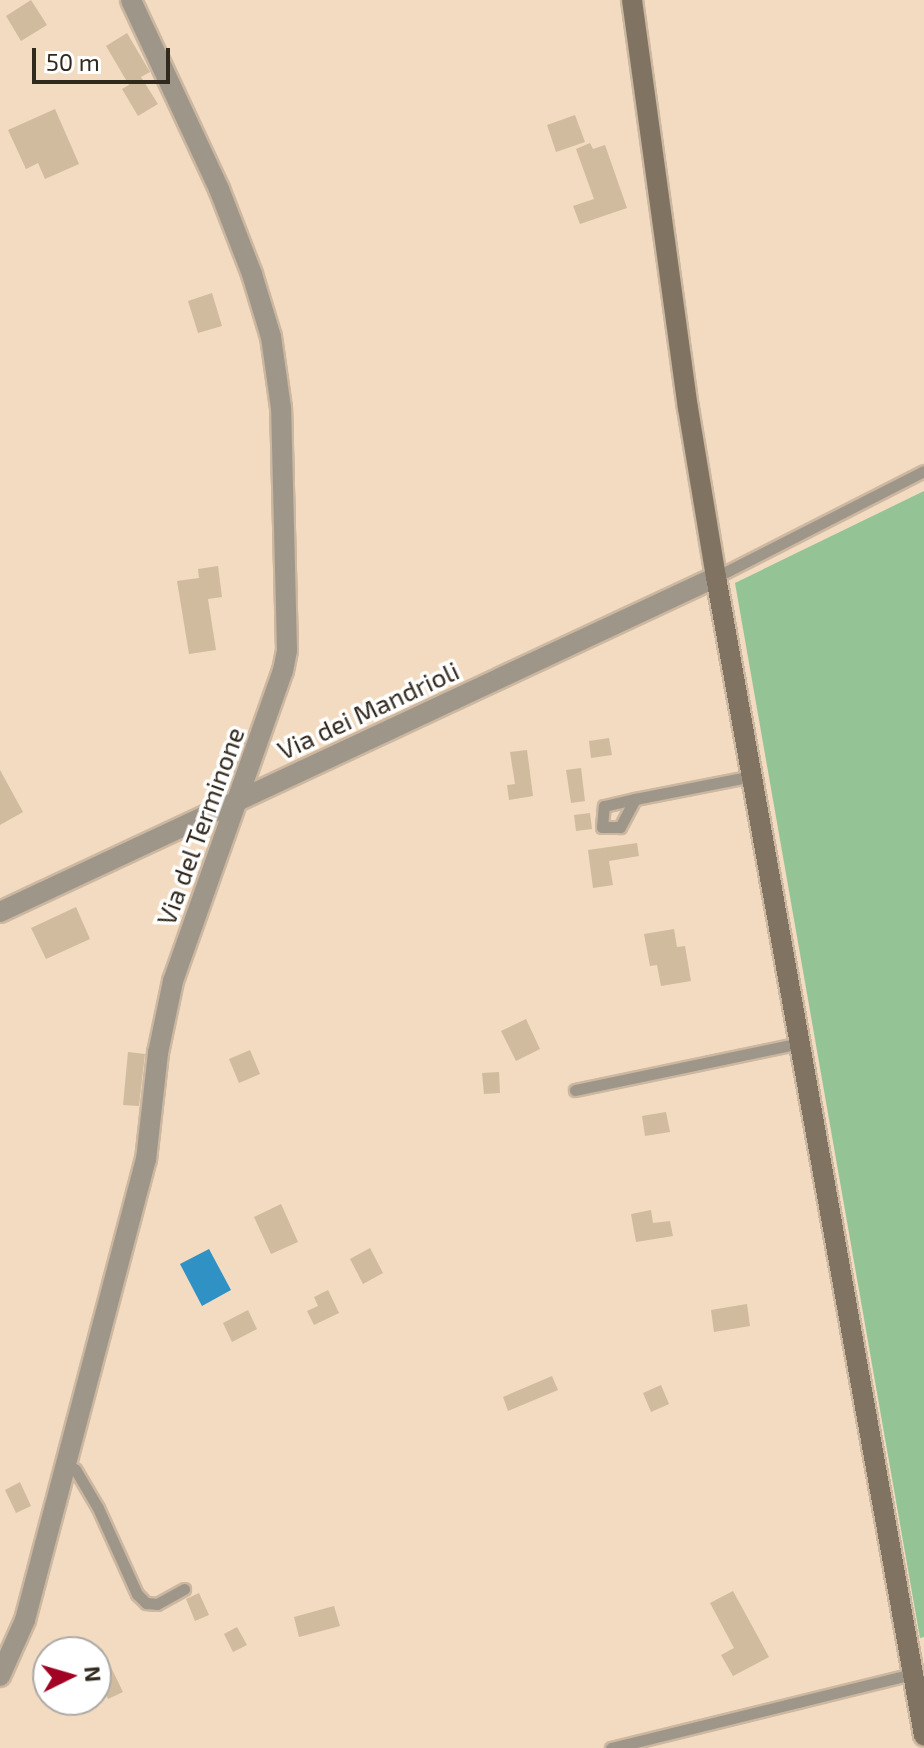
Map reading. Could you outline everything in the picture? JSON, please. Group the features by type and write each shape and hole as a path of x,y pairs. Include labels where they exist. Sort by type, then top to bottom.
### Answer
{"main road":[{"path":"632,0 688,408 716,577 924,1735"}],"street":[{"name":"Via del Terminone","path":"0,1676 25,1620 146,1160 158,1053 173,981 283,671 287,650 281,408 271,337 252,274 219,189 131,0"},
{"name":"Via dei Mandrioli","path":"0,912 716,577"}],"lane":[{"path":"716,577 924,471"},
{"path":"635,799 752,776"},
{"path":"575,1090 800,1043"},
{"path":"75,1469 98,1508 137,1594 146,1603 157,1604 184,1589"},
{"path":"611,1748 913,1674"}],"green space":[{"path":"924,491 924,1637 920,1638 735,583"}],"water":[{"path":"209,1249 231,1290 202,1306 180,1264"}],"building":[{"path":"31,0 47,25 21,41 6,16"},
{"path":"127,33 150,72 141,77 158,104 138,116 122,89 129,85 106,46"},
{"path":"55,109 79,164 45,179 38,163 26,169 8,130"},
{"path":"575,115 585,142 556,152 547,125"},
{"path":"590,143 593,149 605,145 627,208 580,224 573,206 594,199 576,149"},
{"path":"212,293 222,326 198,333 188,301"},
{"path":"218,566 222,597 208,599 216,650 189,654 177,581 199,578 198,569"},
{"path":"609,738 612,755 591,758 589,741"},
{"path":"527,750 533,796 509,800 507,785 515,784 510,752"},
{"path":"581,768 585,801 571,803 566,770"},
{"path":"0,770 23,812 0,825"},
{"path":"590,813 592,829 576,831 574,815"},
{"path":"637,843 639,856 609,861 613,885 593,888 588,850"},
{"path":"76,907 90,939 46,959 31,928"},
{"path":"674,929 677,947 685,946 691,981 661,986 657,965 650,966 644,934"},
{"path":"526,1019 540,1049 516,1061 501,1031"},
{"path":"250,1050 260,1074 239,1083 229,1059"},
{"path":"128,1052 145,1054 139,1106 123,1105"},
{"path":"499,1072 500,1093 484,1094 482,1073"},
{"path":"666,1112 670,1132 645,1136 642,1116"},
{"path":"281,1204 298,1242 271,1254 254,1217"},
{"path":"651,1210 653,1223 670,1221 673,1236 636,1242 631,1214"},
{"path":"370,1248 383,1273 363,1284 350,1259"},
{"path":"328,1290 339,1313 314,1325 307,1311 318,1306 314,1297"},
{"path":"747,1304 750,1326 714,1332 711,1310"},
{"path":"248,1310 257,1329 232,1342 223,1323"},
{"path":"552,1376 558,1390 508,1411 503,1397"},
{"path":"661,1385 669,1404 651,1412 643,1393"},
{"path":"20,1482 31,1506 16,1513 5,1490"},
{"path":"733,1591 769,1657 733,1676 721,1655 734,1648 710,1603"},
{"path":"199,1593 209,1615 195,1621 186,1599"},
{"path":"334,1606 340,1626 299,1637 294,1617"},
{"path":"237,1627 247,1645 233,1652 224,1634"},
{"path":"112,1669 123,1692 112,1697"}]}
